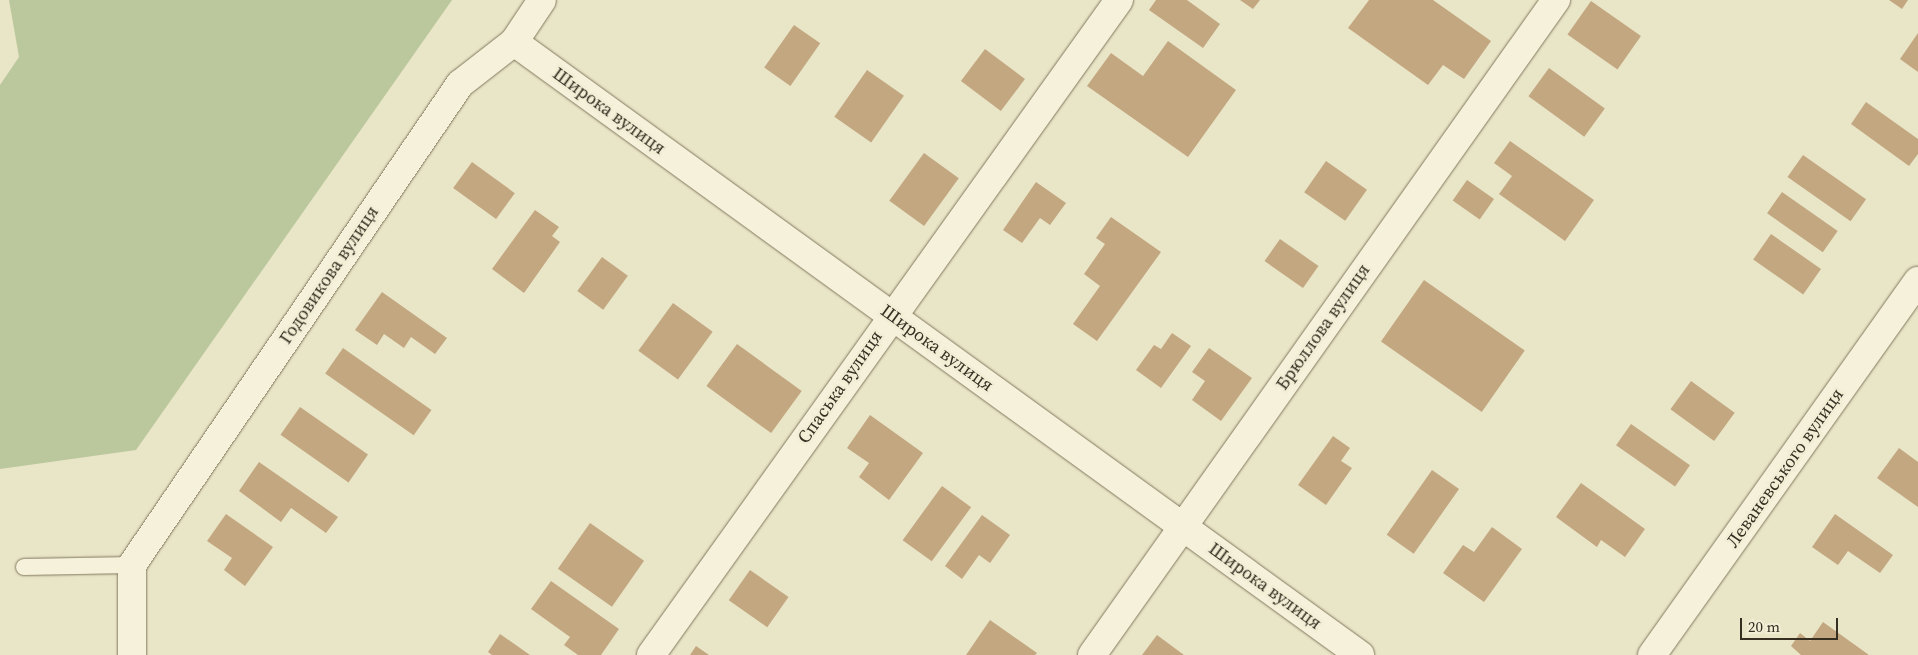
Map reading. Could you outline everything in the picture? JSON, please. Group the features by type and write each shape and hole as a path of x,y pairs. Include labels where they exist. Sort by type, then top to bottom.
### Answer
{"street":[{"name":"Годовикова вулиця","path":"132,565 460,84 514,42 542,0"},
{"name":"Спаська вулиця","path":"651,655 891,315 1119,0"},
{"name":"Брюллова вулиця","path":"1092,655 1556,0"},
{"name":"Широка вулиця","path":"514,42 1360,655"},
{"name":"Леваневського вулиця","path":"1652,655 1918,280"},
{"path":"132,565 132,655"}],"lane":[{"path":"24,567 132,565"}],"green space":[{"path":"9,0 452,0 136,450 0,469 0,85 19,57"}],"building":[{"path":"1156,0 1187,0 1220,24 1203,48 1149,10"},
{"path":"1240,0 1260,0 1253,9"},
{"path":"1369,0 1433,0 1491,41 1464,79 1443,65 1428,85 1348,28"},
{"path":"1889,0 1908,0 1902,9"},
{"path":"1591,1 1641,36 1617,70 1567,35"},
{"path":"794,25 820,43 790,86 764,68"},
{"path":"1918,33 1918,72 1900,59"},
{"path":"1168,41 1236,90 1188,157 1087,86 1111,53 1143,76"},
{"path":"985,49 1025,79 1001,111 961,81"},
{"path":"1549,68 1605,109 1584,137 1528,96"},
{"path":"867,70 904,96 871,143 834,117"},
{"path":"1866,102 1918,139 1918,154 1909,166 1851,124"},
{"path":"1510,141 1594,200 1565,241 1499,194 1512,176 1494,163"},
{"path":"924,153 959,178 924,226 889,201"},
{"path":"1803,155 1866,199 1851,221 1788,177"},
{"path":"1326,161 1367,190 1345,221 1304,192"},
{"path":"472,162 515,193 496,219 453,188"},
{"path":"1467,180 1494,199 1480,219 1453,200"},
{"path":"1036,182 1066,203 1050,225 1040,218 1022,243 1003,230"},
{"path":"1782,192 1838,231 1823,252 1767,213"},
{"path":"535,210 559,227 552,236 560,242 524,293 492,269"},
{"path":"1111,217 1161,252 1097,341 1073,324 1100,286 1084,274 1105,244 1096,238"},
{"path":"1771,234 1821,269 1803,294 1753,259"},
{"path":"1280,239 1319,266 1303,288 1265,261"},
{"path":"602,257 628,276 603,310 577,291"},
{"path":"1424,280 1525,351 1482,412 1381,341"},
{"path":"382,292 447,338 435,354 411,337 404,348 384,334 377,345 355,330"},
{"path":"673,303 713,332 678,380 638,351"},
{"path":"1172,333 1191,346 1161,388 1136,370 1154,345 1161,349"},
{"path":"737,344 802,391 771,433 706,386"},
{"path":"343,348 431,410 414,435 325,373"},
{"path":"1209,348 1252,378 1221,421 1192,400 1205,381 1192,372"},
{"path":"1691,381 1735,413 1714,441 1670,409"},
{"path":"300,407 368,455 348,482 280,435"},
{"path":"870,415 923,453 889,500 859,477 869,463 847,448"},
{"path":"1631,424 1690,465 1675,487 1616,445"},
{"path":"1333,436 1350,448 1341,461 1352,468 1326,505 1298,485"},
{"path":"1899,448 1918,462 1918,507 1877,478"},
{"path":"259,462 338,517 326,533 291,508 281,522 239,491"},
{"path":"1432,470 1459,489 1414,554 1387,535"},
{"path":"1581,483 1645,529 1625,557 1601,540 1597,547 1556,517"},
{"path":"942,486 971,507 932,561 903,540"},
{"path":"226,514 273,547 245,586 224,570 232,558 207,541"},
{"path":"1835,514 1893,555 1880,573 1848,551 1838,565 1812,547"},
{"path":"982,515 1010,535 990,563 979,555 962,579 945,566"},
{"path":"590,523 644,561 612,607 558,569"},
{"path":"1492,527 1522,549 1484,602 1443,573 1463,545 1474,552"},
{"path":"750,570 789,597 767,627 729,600"},
{"path":"551,581 619,629 601,655 578,655 564,645 570,637 531,609"},
{"path":"990,620 1037,653 1035,655 966,655"},
{"path":"1823,622 1869,655 1801,655 1791,646 1800,633 1810,641"},
{"path":"500,634 530,655 492,655 488,652"},
{"path":"1157,635 1184,655 1142,655"},
{"path":"696,646 709,655 690,655"}]}
